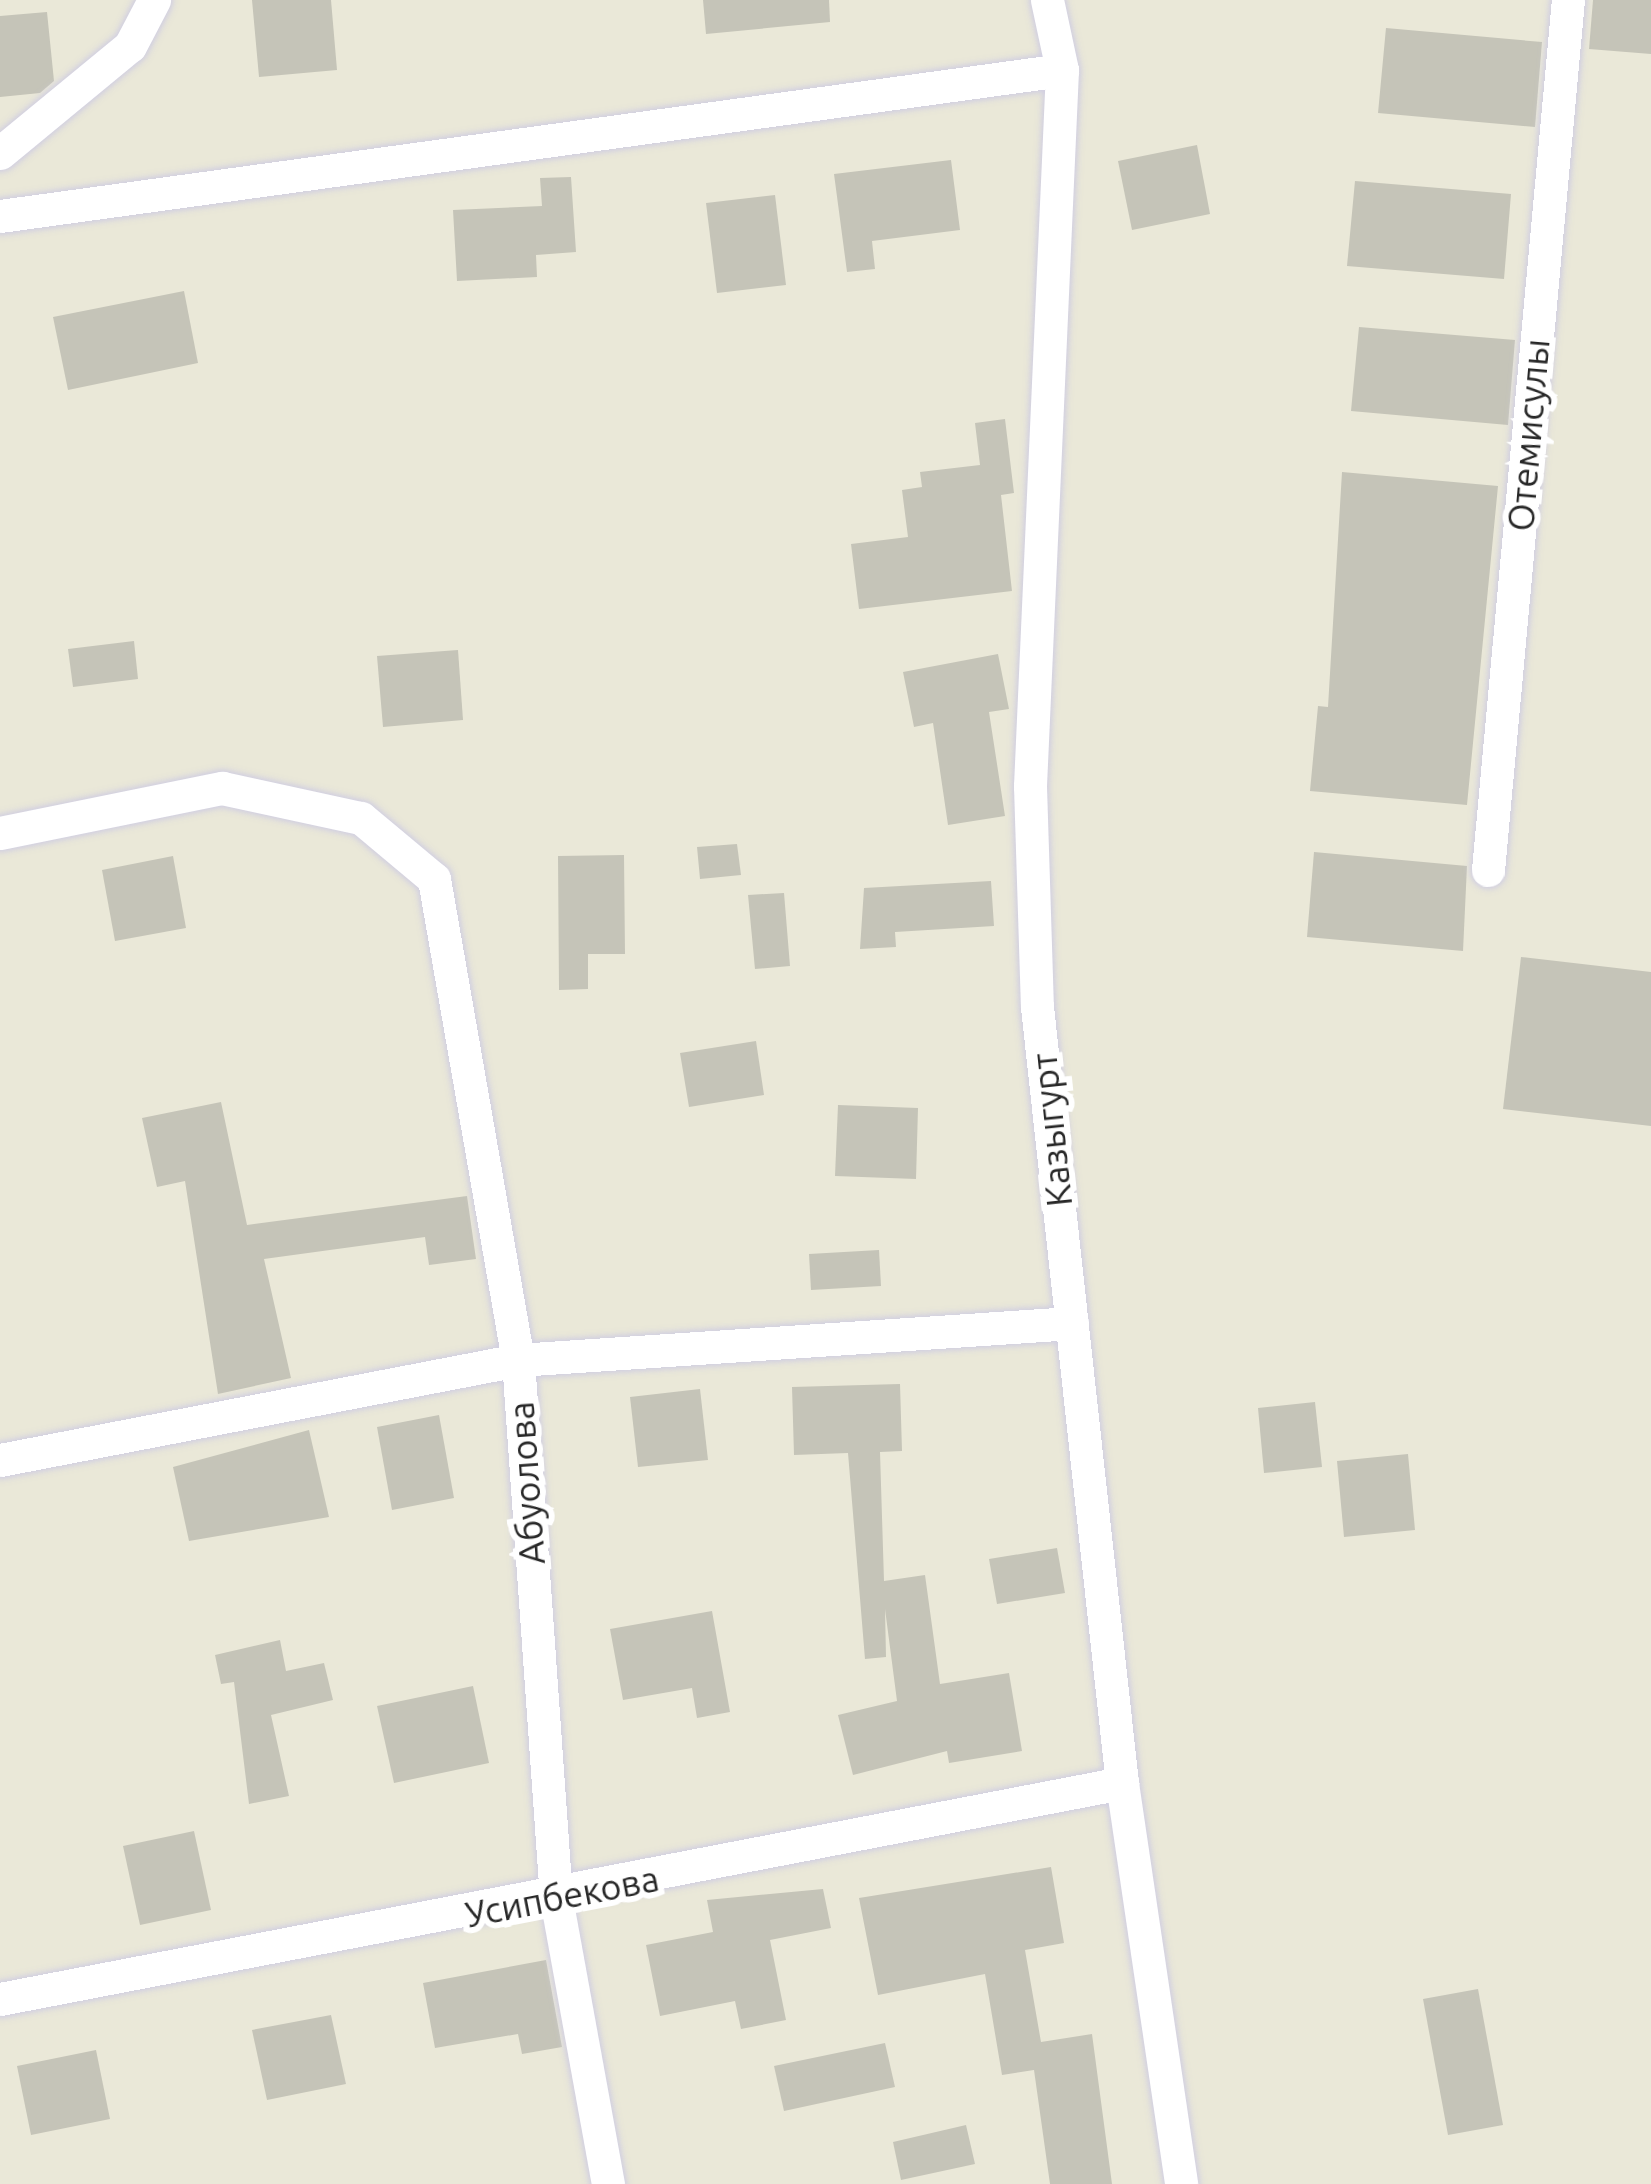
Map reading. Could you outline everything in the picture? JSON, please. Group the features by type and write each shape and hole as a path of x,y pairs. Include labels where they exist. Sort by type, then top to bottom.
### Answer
{"street":[{"path":"0,153 130,46 154,0"},
{"name":"Казыгурт","path":"1047,0 1062,70 1030,786 1037,1007 1121,1783 1181,2184"},
{"name":"Отемисулы","path":"1488,870 1568,0"},
{"path":"0,216 1062,70"},
{"name":"Абуолова","path":"0,833 222,788 362,818 434,879 518,1360 556,1898 608,2184"},
{"path":"0,1460 518,1360 1072,1323"},
{"name":"Усипбекова","path":"0,1999 556,1898 1121,1783"}],"building":[{"path":"252,0 331,0 337,70 259,77"},
{"path":"703,0 829,0 830,22 706,34"},
{"path":"1593,0 1651,0 1651,54 1589,49"},
{"path":"47,12 54,81 40,93 0,97 0,16"},
{"path":"1386,28 1542,42 1535,127 1378,113"},
{"path":"1197,145 1210,214 1132,230 1118,161"},
{"path":"951,160 960,230 872,241 875,269 847,272 834,174"},
{"path":"571,177 576,252 536,255 537,277 457,281 453,210 542,206 540,178"},
{"path":"1355,181 1511,194 1504,279 1347,266"},
{"path":"775,195 786,285 717,293 706,203"},
{"path":"184,291 198,363 68,390 53,317"},
{"path":"1359,327 1515,340 1508,425 1351,411"},
{"path":"1005,419 1014,493 1001,495 1012,591 859,609 851,544 908,537 902,490 922,487 920,472 980,465 975,423"},
{"path":"1342,472 1498,486 1467,805 1310,791 1318,706 1328,707"},
{"path":"134,641 138,679 73,687 68,649"},
{"path":"458,650 463,720 383,727 377,656"},
{"path":"998,654 1009,709 989,712 1005,816 948,825 933,723 914,727 903,672"},
{"path":"737,844 741,875 700,879 697,847"},
{"path":"1314,852 1467,866 1463,951 1307,937"},
{"path":"624,855 625,954 588,954 588,989 559,990 558,856"},
{"path":"173,856 186,928 115,941 102,870"},
{"path":"991,881 994,926 895,932 896,947 860,949 864,888"},
{"path":"784,893 790,966 755,969 748,895"},
{"path":"1521,957 1651,972 1651,1126 1503,1109"},
{"path":"756,1041 764,1095 689,1107 680,1053"},
{"path":"221,1102 247,1225 467,1196 476,1259 429,1265 425,1237 264,1259 291,1378 218,1394 185,1181 157,1187 142,1118"},
{"path":"838,1105 918,1108 916,1179 835,1176"},
{"path":"879,1250 881,1286 811,1290 809,1254"},
{"path":"900,1384 902,1451 880,1452 884,1581 925,1575 940,1684 1009,1673 1022,1751 949,1763 947,1751 853,1775 838,1715 897,1701 885,1609 886,1657 865,1659 848,1453 794,1455 792,1387"},
{"path":"700,1389 708,1460 638,1467 630,1397"},
{"path":"1315,1402 1322,1467 1264,1473 1258,1408"},
{"path":"439,1415 454,1498 392,1510 377,1427"},
{"path":"309,1430 329,1517 189,1541 173,1467"},
{"path":"1408,1454 1415,1530 1344,1537 1337,1461"},
{"path":"1057,1548 1065,1593 997,1604 989,1559"},
{"path":"712,1611 730,1712 697,1718 692,1688 623,1700 610,1629"},
{"path":"280,1640 286,1671 324,1663 333,1700 271,1715 289,1796 249,1804 234,1682 221,1684 215,1655"},
{"path":"473,1686 489,1763 394,1783 377,1706"},
{"path":"194,1831 211,1910 140,1925 123,1846"},
{"path":"1051,1867 1064,1943 1025,1950 1041,2042 1092,2034 1112,2184 1050,2184 1034,2070 1002,2075 985,1974 878,1995 859,1898"},
{"path":"823,1889 831,1928 770,1940 786,2020 741,2029 735,2001 660,2016 646,1945 713,1932 707,1900"},
{"path":"546,1960 562,2047 522,2054 518,2034 435,2048 423,1983"},
{"path":"1478,1989 1503,2125 1448,2135 1423,1999"},
{"path":"331,2015 346,2084 267,2100 252,2030"},
{"path":"885,2043 895,2087 784,2111 774,2066"},
{"path":"96,2050 110,2119 31,2135 17,2066"},
{"path":"966,2125 975,2164 901,2180 893,2142"}]}
